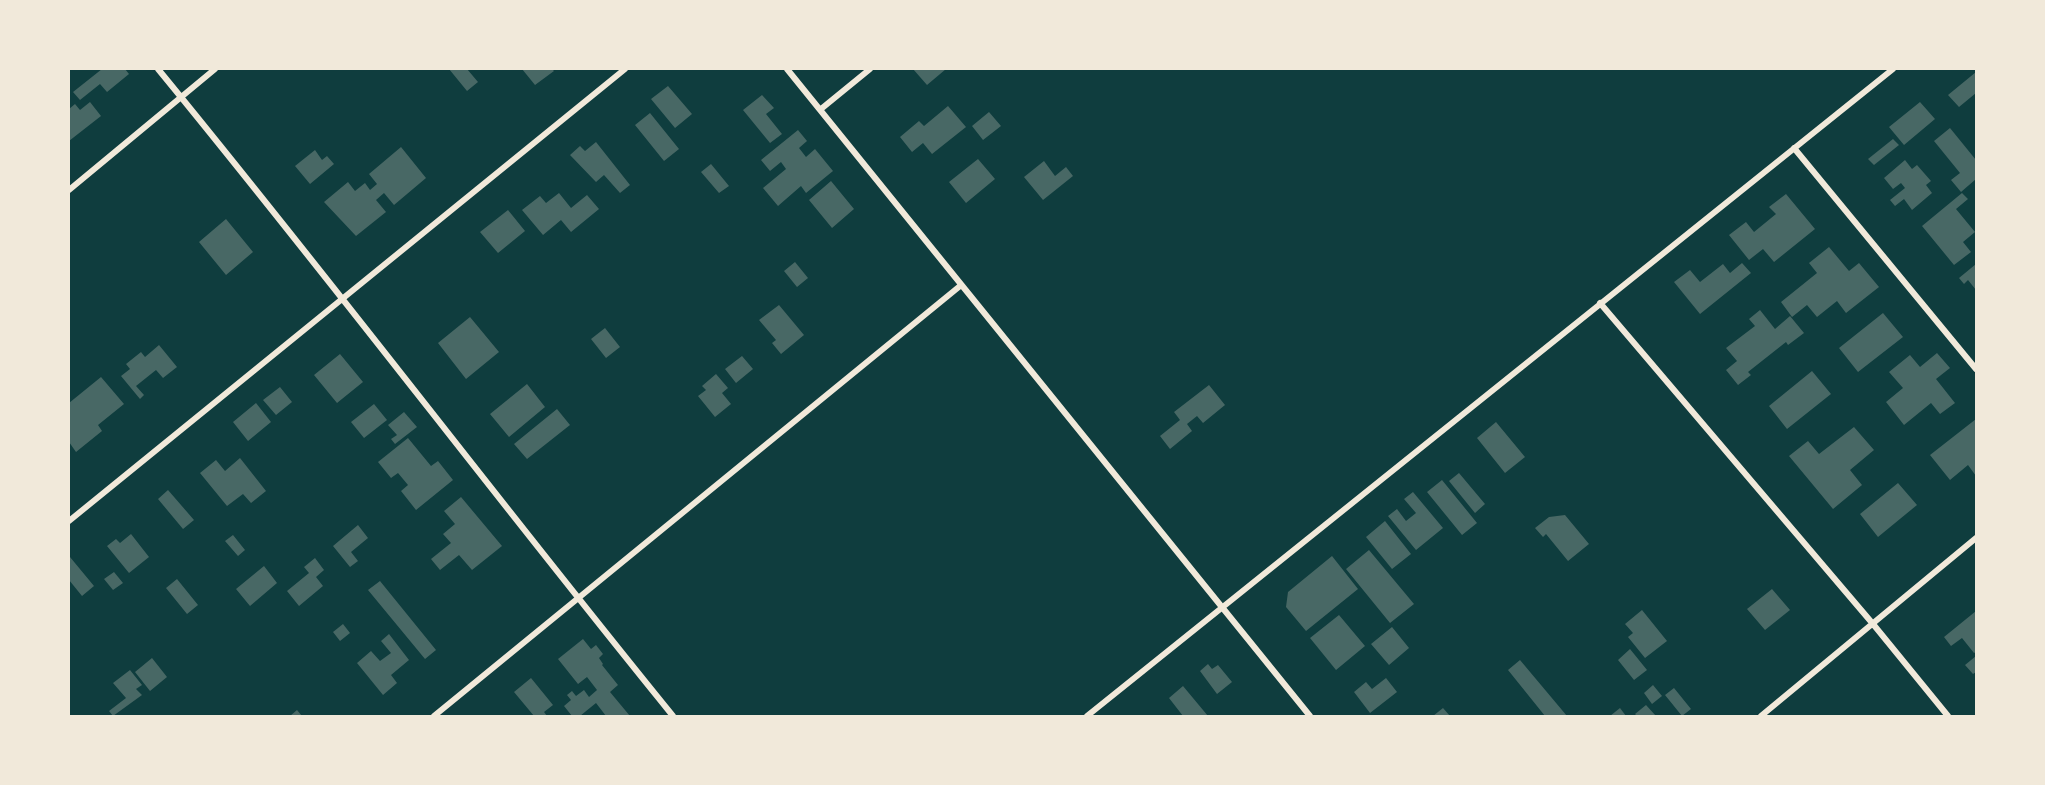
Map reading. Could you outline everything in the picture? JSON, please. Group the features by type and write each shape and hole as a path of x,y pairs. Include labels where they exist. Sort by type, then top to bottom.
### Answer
{"street":[{"path":"158,69 343,297 577,599 672,716"},
{"path":"69,190 216,69"},
{"path":"69,521 625,69"},
{"path":"787,69 960,286 1310,716"},
{"path":"821,109 870,69"},
{"path":"1087,716 1893,69"},
{"path":"1794,148 1976,369"},
{"path":"434,716 960,286"},
{"path":"1600,303 1873,624 1948,716"},
{"path":"1761,716 1976,538"}],"building":[{"path":"102,69 125,69 129,74 107,92 100,84 80,100 73,92"},
{"path":"449,69 467,69 478,82 467,91"},
{"path":"522,69 552,69 554,71 535,85"},
{"path":"913,69 946,69 927,85"},
{"path":"1976,72 1976,93 1959,107 1948,95"},
{"path":"668,86 692,114 675,128 651,99"},
{"path":"762,95 774,108 766,114 782,134 770,143 743,110"},
{"path":"90,102 101,116 69,141 69,109 75,104 80,110"},
{"path":"1920,102 1935,119 1904,145 1889,127"},
{"path":"948,106 966,127 932,154 923,143 912,152 900,137 919,121 924,126"},
{"path":"989,112 1001,126 983,140 972,126"},
{"path":"650,113 679,149 664,161 635,125"},
{"path":"1950,128 1976,160 1976,179 1961,192 1951,180 1960,173 1934,141"},
{"path":"798,130 807,141 799,148 806,157 815,149 833,171 806,193 801,186 778,206 763,188 786,169 781,162 770,171 761,160"},
{"path":"1893,139 1899,145 1874,165 1868,159"},
{"path":"596,142 630,185 620,193 604,175 596,182 570,155 580,146 585,151"},
{"path":"401,147 426,178 394,205 384,193 376,200 386,212 356,236 324,202 348,182 355,191 365,183 370,190 377,184 369,174"},
{"path":"315,150 322,160 327,156 334,164 310,184 295,166"},
{"path":"978,159 995,179 966,203 949,182"},
{"path":"1905,160 1912,169 1917,165 1931,181 1926,185 1932,193 1912,210 1904,199 1895,206 1890,200 1905,188 1901,183 1893,189 1884,178"},
{"path":"1044,161 1055,176 1066,167 1073,176 1043,200 1024,177"},
{"path":"711,164 729,186 719,193 701,172"},
{"path":"831,181 854,209 832,228 809,200"},
{"path":"559,193 571,208 587,195 599,209 571,232 561,220 543,235 522,210 540,196 546,203"},
{"path":"1962,193 1968,199 1956,209 1975,232 1963,242 1971,252 1954,265 1922,226"},
{"path":"1786,194 1815,229 1774,262 1763,249 1749,260 1729,235 1746,222 1754,232 1776,214 1769,207"},
{"path":"508,210 525,231 498,253 480,232"},
{"path":"226,219 253,252 226,275 199,242"},
{"path":"1829,247 1849,271 1859,263 1879,287 1846,313 1837,301 1817,317 1807,305 1792,317 1781,302 1817,273 1809,263"},
{"path":"795,262 808,278 797,287 784,271"},
{"path":"1742,263 1751,273 1700,314 1674,282 1690,270 1700,282 1723,264 1730,273"},
{"path":"1976,264 1976,290 1968,280 1964,284 1959,278"},
{"path":"779,305 804,335 781,354 772,343 776,340 759,320"},
{"path":"1760,310 1775,329 1790,316 1804,333 1788,345 1786,342 1748,372 1751,375 1738,385 1726,370 1737,361 1726,348 1755,326 1749,319"},
{"path":"1883,313 1903,337 1858,372 1839,348"},
{"path":"470,317 499,352 466,379 438,343"},
{"path":"605,328 620,347 606,358 591,339"},
{"path":"159,345 177,367 163,378 156,370 136,386 144,395 140,399 121,376 130,369 126,364 141,352 145,357"},
{"path":"1937,353 1950,368 1936,379 1955,403 1940,414 1931,403 1904,425 1886,402 1903,388 1889,372 1910,355 1920,367"},
{"path":"340,354 363,382 337,403 314,375"},
{"path":"742,356 753,369 736,383 725,369"},
{"path":"1812,371 1831,394 1787,429 1769,406"},
{"path":"716,374 728,388 722,393 731,404 715,417 698,396 706,390 702,386"},
{"path":"101,377 124,404 98,425 102,431 76,452 69,442 69,403"},
{"path":"527,384 545,407 509,437 490,414"},
{"path":"1209,385 1225,405 1203,423 1197,416 1187,424 1192,431 1170,449 1160,436 1180,420 1174,412"},
{"path":"280,387 292,402 276,415 263,400"},
{"path":"256,403 271,422 248,441 233,422"},
{"path":"374,404 387,420 364,438 351,422"},
{"path":"557,409 570,425 527,459 514,444"},
{"path":"404,412 417,427 395,444 391,439 397,435 388,425"},
{"path":"1976,419 1976,476 1968,465 1950,480 1930,455"},
{"path":"1496,422 1525,457 1505,473 1477,438"},
{"path":"1854,427 1874,450 1850,470 1862,485 1833,509 1789,456 1808,441 1819,454"},
{"path":"408,438 431,466 438,461 453,480 416,510 401,491 408,485 398,473 391,478 378,462"},
{"path":"240,458 266,491 251,503 243,494 227,506 200,473 216,460 225,471"},
{"path":"1459,473 1485,504 1475,513 1449,481"},
{"path":"1442,480 1477,523 1462,535 1427,492"},
{"path":"1898,483 1917,505 1878,537 1860,514"},
{"path":"168,490 194,520 183,529 158,499"},
{"path":"1413,492 1443,528 1416,550 1388,516 1397,509 1406,521 1416,513 1404,499"},
{"path":"461,497 502,546 472,570 459,555 440,570 431,559 451,543 443,534 455,524 444,511"},
{"path":"1565,515 1589,544 1568,561 1546,534 1543,537 1535,528 1549,517"},
{"path":"1385,521 1411,554 1392,569 1366,537"},
{"path":"358,525 368,538 351,552 358,561 350,567 333,546"},
{"path":"131,534 149,557 129,573 107,546 116,539 120,543"},
{"path":"233,535 245,550 238,556 225,541"},
{"path":"1369,550 1414,604 1390,623 1346,569"},
{"path":"1332,556 1358,589 1306,631 1286,607 1288,592"},
{"path":"70,557 94,586 82,596 69,580"},
{"path":"315,558 324,570 316,577 323,586 299,606 287,591 309,573 304,567"},
{"path":"264,566 277,583 250,606 236,589"},
{"path":"114,572 123,583 113,590 104,579"},
{"path":"177,579 198,605 187,614 166,588"},
{"path":"380,581 436,650 425,659 368,590"},
{"path":"1772,589 1790,610 1765,630 1747,609"},
{"path":"1642,610 1667,641 1645,658 1628,637 1633,633 1625,624"},
{"path":"1976,611 1976,652 1974,653 1962,638 1951,646 1944,637"},
{"path":"1339,615 1365,646 1336,670 1310,638"},
{"path":"343,624 350,633 340,641 333,632"},
{"path":"1392,627 1409,648 1389,665 1371,644"},
{"path":"389,634 409,660 391,675 397,683 383,695 357,663 371,651 380,661 391,653 381,641"},
{"path":"583,639 591,649 596,645 603,654 599,658 602,665 618,685 610,692 630,716 606,716 596,703 580,716 572,716 564,706 571,700 567,695 572,691 576,696 584,690 589,697 597,690 587,677 578,684 558,659"},
{"path":"1630,649 1647,670 1634,680 1618,660"},
{"path":"1976,656 1976,672 1973,674 1965,665"},
{"path":"152,658 167,677 150,691 135,672"},
{"path":"1520,660 1567,716 1545,716 1508,670"},
{"path":"1208,664 1212,669 1218,665 1232,682 1217,694 1200,671"},
{"path":"130,670 142,685 136,689 142,695 113,716 109,711 126,698 113,683"},
{"path":"531,678 553,705 544,712 547,716 534,716 514,692"},
{"path":"1386,678 1397,692 1370,713 1354,692 1366,682 1372,689"},
{"path":"1653,685 1662,696 1652,704 1644,693"},
{"path":"1183,686 1208,716 1183,716 1169,698"},
{"path":"1674,688 1691,709 1682,716 1665,695"},
{"path":"1646,705 1656,716 1637,716 1635,714"},
{"path":"1443,708 1450,716 1433,716"},
{"path":"1620,708 1626,716 1610,716"},
{"path":"297,710 302,716 290,716"}]}
